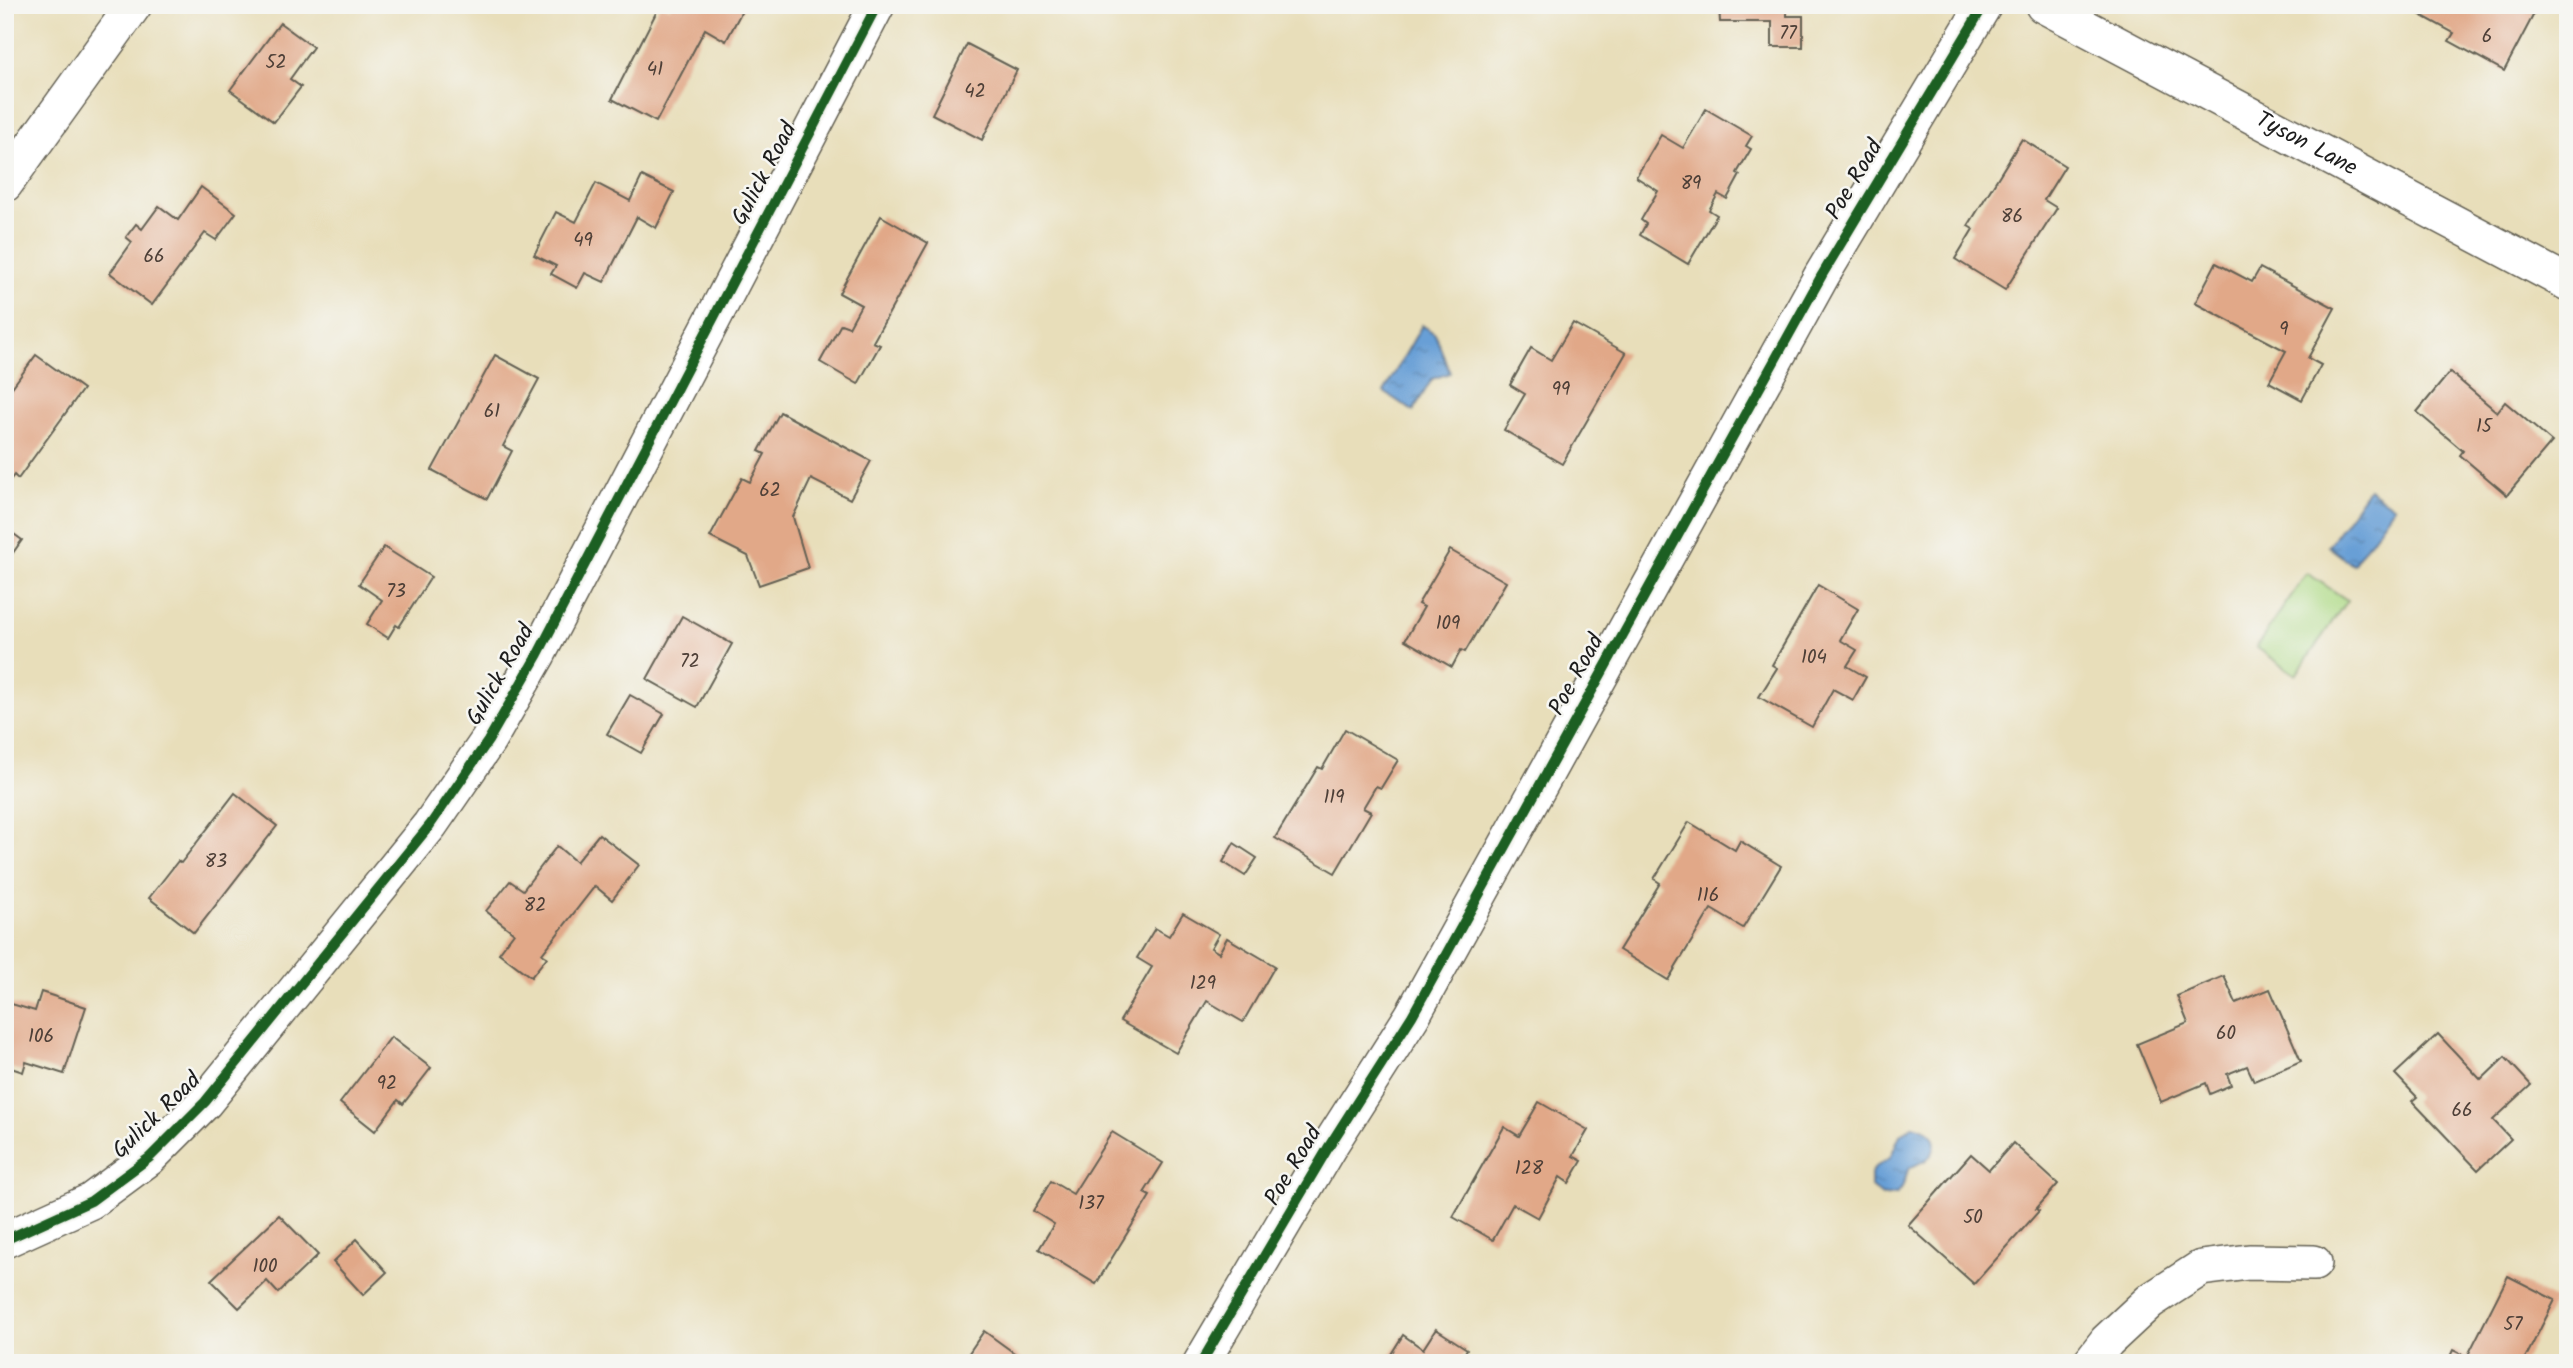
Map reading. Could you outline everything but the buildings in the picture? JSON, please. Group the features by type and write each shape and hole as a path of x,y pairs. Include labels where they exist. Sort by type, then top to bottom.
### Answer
{"street":[{"path":"5,184 134,5"},
{"name":"Gulick Road","path":"5,1240 91,1201 149,1158 205,1102 430,825 488,741 538,654 877,5"},
{"name":"Poe Road","path":"1201,1363 1328,1148 1412,1016 1822,275 1984,5"},
{"name":"Tyson Lane","path":"2043,5 2568,283"},
{"path":"2090,1363 2107,1341 2150,1301 2201,1268 2249,1262 2314,1263"}],"green space":[{"path":"2307,573 2347,600 2296,675 2256,647"}],"water":[{"path":"1422,325 1435,334 1450,373 1432,379 1413,411 1384,392"},
{"path":"2369,489 2394,507 2353,565 2328,546"},
{"path":"1912,1126 1929,1132 1934,1141 1933,1153 1908,1170 1897,1194 1882,1196 1871,1187 1871,1173 1890,1158 1900,1135"}],"cycle path":[{"path":"5,1240 91,1201 149,1158 205,1102 430,825 488,741 538,654 877,5"},
{"path":"1201,1363 1328,1148 1412,1016 1822,275 1984,5"}]}
